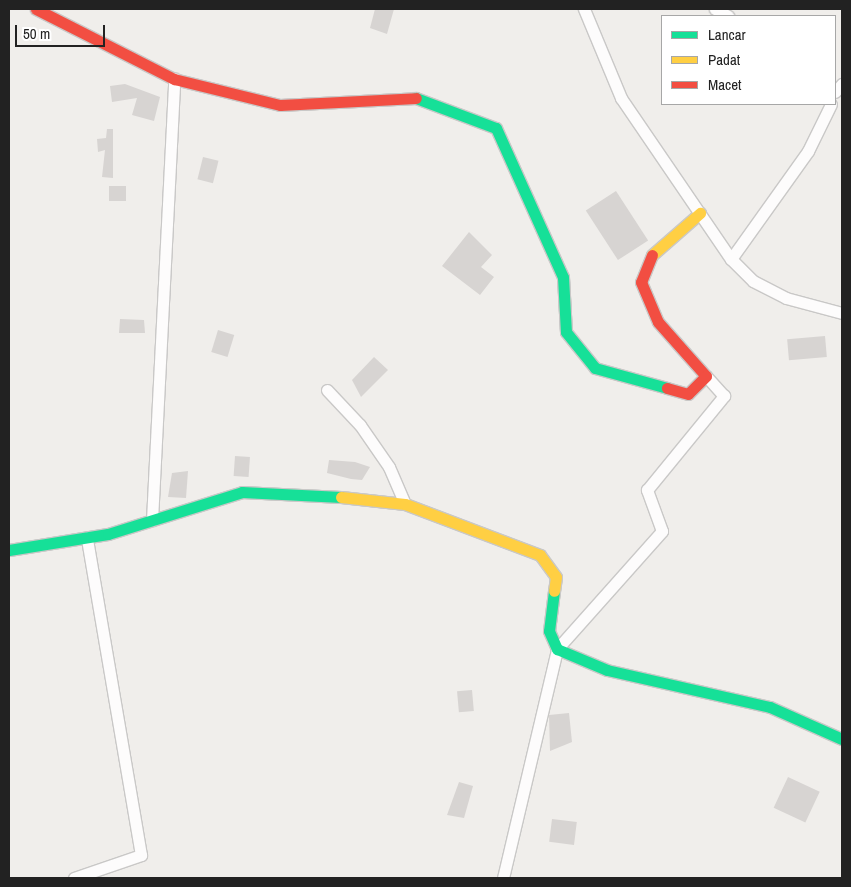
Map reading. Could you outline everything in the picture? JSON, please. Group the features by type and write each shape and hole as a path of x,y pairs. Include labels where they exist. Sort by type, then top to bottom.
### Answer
{"street":[{"path":"36,9 174,79 280,105 412,98 496,128 563,277 566,332 595,368 688,394 706,376"},
{"path":"584,9 621,98 731,259 753,281 786,298 842,313"},
{"path":"715,9 726,15"},
{"path":"152,520 174,79"},
{"path":"731,259 808,151 831,105"},
{"path":"503,878 557,649 662,531 647,490 724,396 658,322 641,282 654,248 700,213"},
{"path":"327,390 360,425 389,467 405,504"},
{"path":"9,550 86,538 242,492 301,492 405,504 540,555 556,577 549,631 557,649 607,670 770,707 842,738"},
{"path":"74,878 142,854 86,538"}],"building":[{"path":"375,9 394,9 387,34 370,28"},
{"path":"125,84 160,97 154,121 132,115 137,98 112,102 110,86"},
{"path":"107,129 113,129 113,178 102,177 105,150 98,152 97,139 106,138"},
{"path":"203,157 219,161 213,183 197,179"},
{"path":"109,186 126,186 126,201 109,201"},
{"path":"616,191 648,240 618,260 586,211"},
{"path":"469,232 492,255 481,267 494,277 480,295 442,266"},
{"path":"120,319 144,320 145,333 119,333"},
{"path":"218,330 234,335 228,357 211,352"},
{"path":"825,336 827,357 789,360 787,339"},
{"path":"374,357 388,370 361,397 352,380"},
{"path":"235,456 250,457 249,477 234,476"},
{"path":"329,460 355,462 370,467 362,480 351,479 327,473"},
{"path":"188,471 186,498 168,497 172,473"},
{"path":"472,690 474,711 459,712 457,691"},
{"path":"569,713 572,742 550,751 549,715"},
{"path":"788,777 820,792 805,823 774,808"},
{"path":"459,782 473,786 464,818 447,815"},
{"path":"552,819 577,822 574,845 549,842"}],"traffic: fast":[{"path":"416,98 496,128 563,277 566,332 595,368 667,388"},
{"path":"9,550 108,534 242,492 341,497"},
{"path":"554,591 549,631 557,649 607,670 770,707 842,739"}],"traffic: slow":[{"path":"652,255 700,213"},
{"path":"341,497 405,504 540,555 556,577 554,591"}],"traffic: jam":[{"path":"36,9 174,79 280,105 416,98"},
{"path":"652,255 641,282 658,322 706,376 688,394 667,388"}]}
